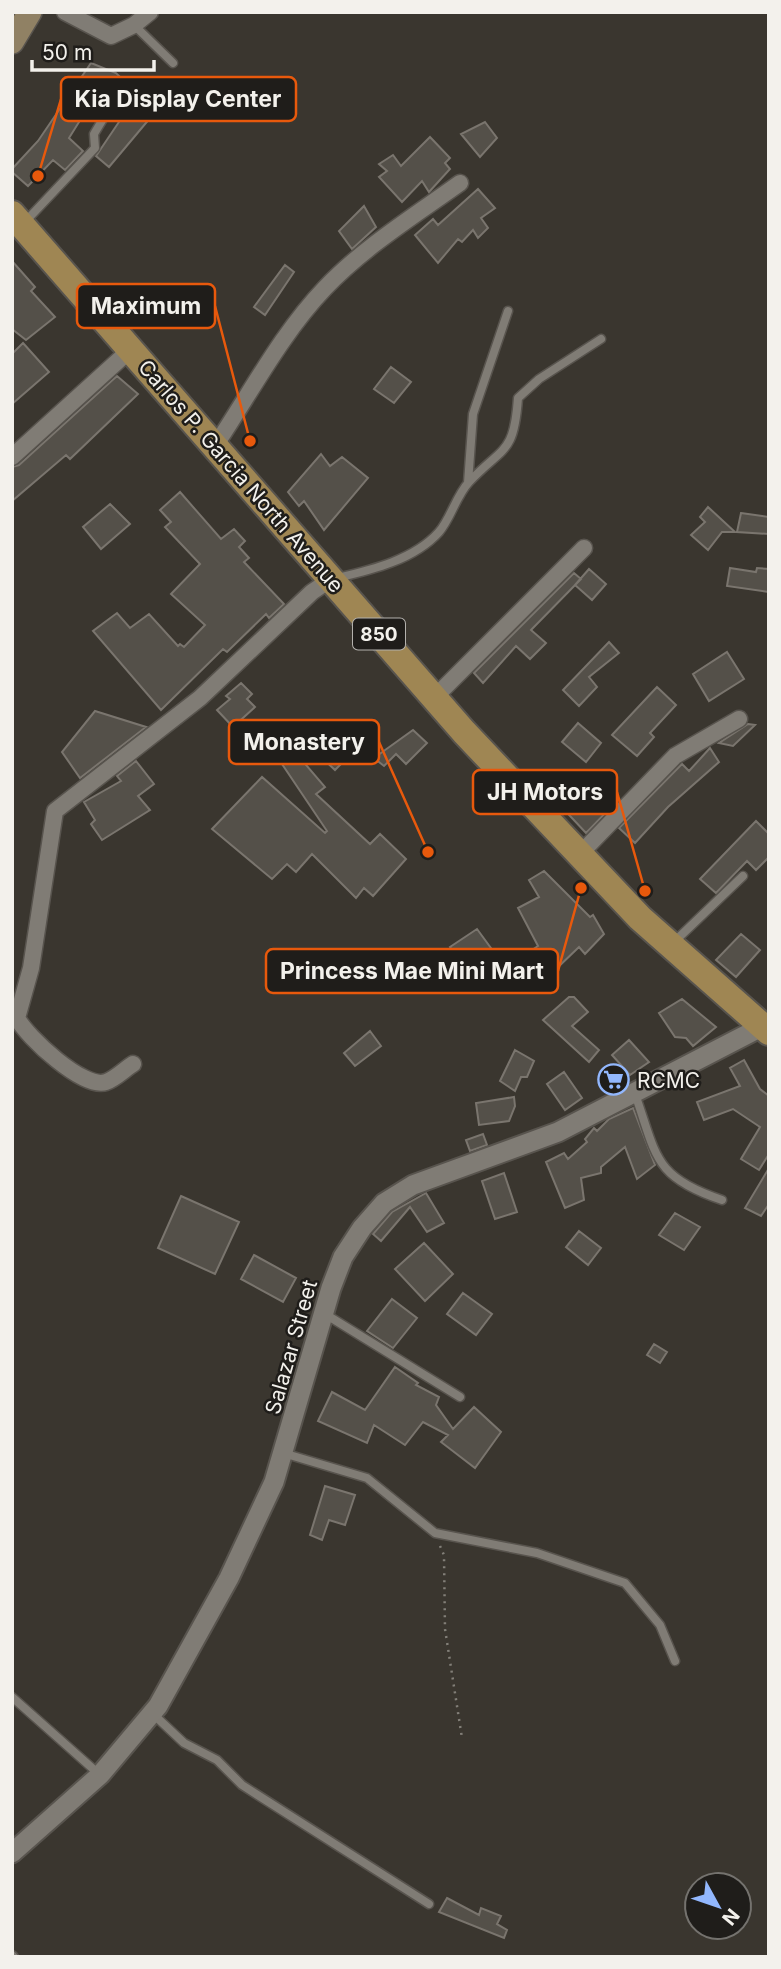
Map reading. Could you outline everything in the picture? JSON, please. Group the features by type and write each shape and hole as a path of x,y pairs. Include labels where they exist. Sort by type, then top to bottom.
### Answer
{"main road":[{"path":"12,42 30,12"},
{"name":"Carlos P. Garcia North Avenue","path":"17,220 434,698 580,854 671,945 767,1027"}],"street":[{"path":"65,12 111,36 134,25 150,12"},
{"path":"215,446 294,326 324,289 362,253 460,183"},
{"path":"12,457 130,349"},
{"path":"434,698 584,548"},
{"path":"134,1064 106,1083 92,1083 52,1056 24,1032 17,1018 31,968 55,811 200,698 312,592 331,579"},
{"path":"580,854 675,756 738,719"},
{"name":"Salazar Street","path":"12,1853 100,1775 152,1713 229,1578 274,1482 343,1257 362,1227 384,1203 413,1185 558,1132 767,1027"}],"lane":[{"path":"134,25 173,63"},
{"path":"17,220 95,148 93,134 106,114"},
{"path":"468,483 473,414 508,311"},
{"path":"331,579 400,559 438,533 468,483 507,449 516,421 517,398 538,379 601,339"},
{"path":"671,945 744,876"},
{"path":"635,1093 660,1165 689,1189 722,1200"},
{"path":"324,1314 460,1396"},
{"path":"284,1453 367,1478 435,1533 537,1553 625,1583 660,1625 675,1661"},
{"path":"12,1697 100,1775"},
{"path":"152,1713 184,1742 217,1760 242,1785 429,1904"}],"path":[{"path":"435,1533 444,1555 445,1629 462,1738"}],"building":[{"path":"91,63 116,73 156,111 109,167 96,156 125,113 99,90 69,138 83,151 65,170 53,160 28,186 12,169 38,141"},
{"path":"485,122 497,138 480,157 461,134"},
{"path":"430,137 450,158 445,163 450,169 429,192 422,181 402,202 379,177 387,171 379,164 393,155 401,166"},
{"path":"478,189 495,208 481,218 488,228 478,238 473,230 462,242 458,239 438,263 415,235 433,219 438,225"},
{"path":"364,206 376,227 352,249 339,231"},
{"path":"12,261 35,287 31,291 55,317 26,340 12,329"},
{"path":"285,265 294,272 265,315 254,307"},
{"path":"23,343 49,372 12,404 12,354"},
{"path":"391,367 411,382 394,403 374,389"},
{"path":"117,376 138,394 70,459 66,455 12,501 12,467 19,465"},
{"path":"321,454 330,466 342,457 368,478 324,530 304,501 299,506 288,492"},
{"path":"180,492 221,539 234,529 245,541 239,547 249,558 244,562 284,604 269,618 266,614 227,652 223,649 161,710 93,631 117,613 130,628 149,614 178,646 180,644 184,647 205,625 171,594 200,564 165,527 171,522 160,510"},
{"path":"110,504 130,524 101,549 83,527"},
{"path":"708,507 735,532 722,532 708,550 691,535 705,522 700,517"},
{"path":"741,513 769,517 769,534 737,532"},
{"path":"730,568 756,572 757,568 769,569 769,592 727,586"},
{"path":"589,569 606,584 592,600 575,585"},
{"path":"574,573 581,579 531,630 546,643 530,659 516,646 483,683 474,673"},
{"path":"609,642 619,653 589,677 597,687 579,706 563,690"},
{"path":"727,652 744,679 709,701 693,674"},
{"path":"241,683 252,694 247,699 255,707 233,727 217,710 230,699 226,696"},
{"path":"657,687 676,705 650,733 654,737 637,756 612,735"},
{"path":"95,711 146,727 80,778 62,752"},
{"path":"578,723 601,743 586,762 562,742"},
{"path":"748,724 755,725 733,746 719,743"},
{"path":"339,725 345,733 327,748 341,764 335,770 319,755 306,765 325,787 316,794 370,844 380,834 406,859 373,896 364,888 356,898 312,854 296,872 287,864 272,879 212,829 262,777 325,833 327,831 282,764 309,746 305,741 314,731 320,739"},
{"path":"413,730 427,743 406,764 396,754 384,766 374,758"},
{"path":"710,748 719,762 668,807 635,843 619,828 682,764 689,771"},
{"path":"136,761 154,784 138,796 150,810 102,840 91,824 95,820 84,802 121,781 117,776"},
{"path":"596,775 619,799 586,833 542,786 552,776 573,797"},
{"path":"756,821 769,834 769,857 756,870 747,861 716,893 700,879"},
{"path":"544,871 590,917 593,915 604,934 585,954 579,947 553,972 557,978 538,990 527,980 517,986 506,967 538,946 518,908 539,897 529,880"},
{"path":"477,929 496,955 466,972 450,947"},
{"path":"741,934 760,950 736,977 716,960"},
{"path":"569,997 574,997 588,1012 572,1026 599,1050 589,1062 543,1020"},
{"path":"682,999 716,1027 693,1046 686,1038 675,1037 659,1013"},
{"path":"370,1031 381,1046 355,1066 344,1053"},
{"path":"629,1040 649,1062 630,1075 612,1055"},
{"path":"515,1050 534,1061 527,1077 521,1077 515,1091 500,1081"},
{"path":"744,1060 760,1089 769,1096 769,1154 759,1170 741,1159 760,1127 733,1109 704,1120 697,1102 740,1086 730,1068"},
{"path":"564,1072 582,1098 565,1110 547,1084"},
{"path":"514,1097 515,1106 509,1121 479,1125 476,1103"},
{"path":"633,1108 655,1165 637,1179 625,1147 601,1167 601,1173 581,1178 584,1200 565,1208 546,1162 564,1153 568,1159 587,1142 585,1139 594,1128 597,1131 609,1119"},
{"path":"483,1134 487,1145 470,1151 466,1140"},
{"path":"769,1168 769,1204 761,1216 745,1208"},
{"path":"504,1173 517,1212 495,1219 482,1181"},
{"path":"426,1193 444,1223 427,1232 410,1207 381,1241 373,1234 392,1212"},
{"path":"181,1196 239,1222 215,1274 158,1248"},
{"path":"675,1213 700,1227 684,1250 659,1235"},
{"path":"579,1231 601,1248 588,1265 566,1247"},
{"path":"424,1243 453,1274 425,1301 395,1269"},
{"path":"254,1255 296,1278 283,1302 241,1279"},
{"path":"463,1293 492,1314 476,1335 447,1314"},
{"path":"392,1299 417,1318 393,1348 367,1331"},
{"path":"654,1344 667,1352 660,1363 647,1355"},
{"path":"395,1367 418,1383 416,1385 439,1397 436,1405 453,1429 474,1407 501,1432 475,1468 441,1442 448,1435 423,1422 405,1445 374,1425 367,1443 318,1421 332,1392 365,1410"},
{"path":"325,1486 355,1495 345,1525 329,1520 322,1540 310,1535"},
{"path":"447,1898 479,1915 481,1908 501,1916 497,1924 507,1930 504,1938 439,1912"}],"place":[{"name":"Kia Display Center","path":"38,176"},
{"name":"Maximum","path":"250,441"},
{"name":"Monastery","path":"428,852"},
{"name":"Princess Mae Mini Mart","path":"581,888"},
{"name":"JH Motors","path":"645,891"},
{"name":"RCMC","path":"614,1080"}]}
